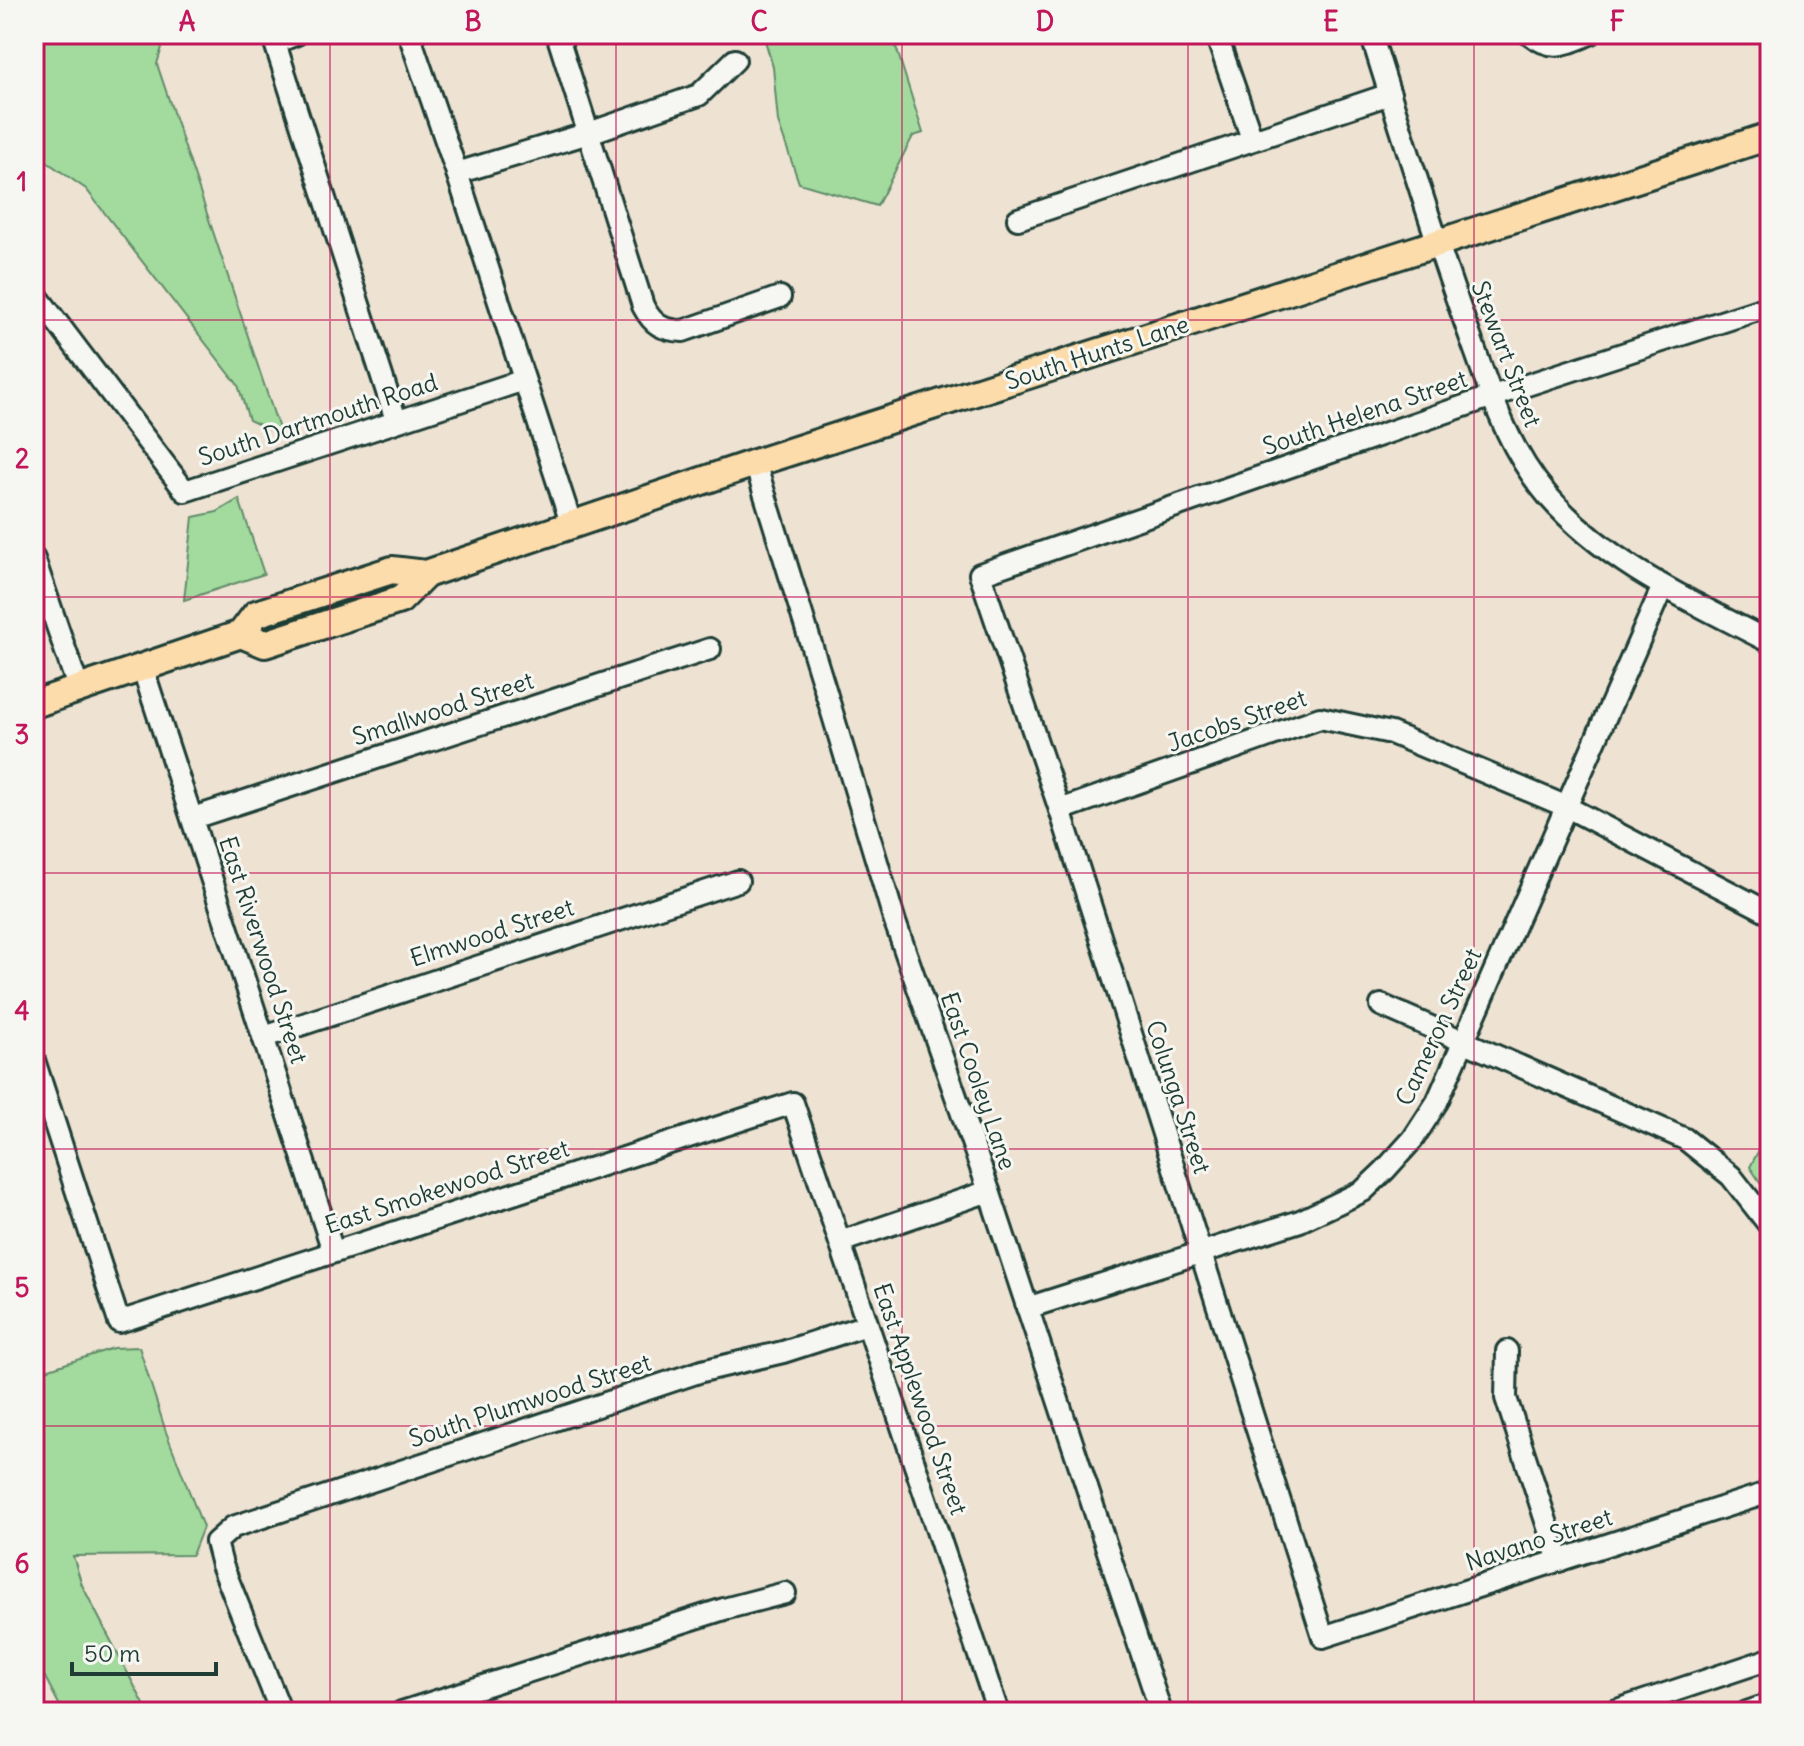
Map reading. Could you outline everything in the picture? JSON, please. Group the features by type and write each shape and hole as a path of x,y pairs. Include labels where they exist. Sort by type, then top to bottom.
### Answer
{"main road":[{"name":"South Hunts Lane","path":"34,704 241,634 256,614 392,570 426,574 755,463 1770,136"}],"street":[{"path":"297,34 275,43 396,420"},
{"path":"409,34 572,526"},
{"path":"557,34 643,306 651,321 666,330 683,331 780,297"},
{"path":"1216,34 1252,139"},
{"name":"Stewart Street","path":"1371,34 1436,243 1490,397 1512,446 1548,496 1622,562 1770,642"},
{"path":"1530,34 1541,43 1555,46 1590,34"},
{"path":"457,173 589,133 699,95 735,60"},
{"path":"1018,219 1390,94"},
{"name":"South Dartmouth Road","path":"34,292 185,491 524,380"},
{"name":"South Helena Street","path":"980,574 1490,397 1770,306"},
{"name":"East Cooley Lane","path":"755,463 895,922 989,1191 1161,1712"},
{"path":"34,559 79,690"},
{"name":"Colunga Street","path":"980,574 1060,810 1323,1637"},
{"name":"Cameron Street","path":"1027,1308 1300,1221 1363,1191 1413,1139 1437,1102 1663,586"},
{"name":"Smallwood Street","path":"193,818 710,649"},
{"name":"East Riverwood Street","path":"142,666 333,1251"},
{"name":"Jacobs Street","path":"1060,810 1320,718 1391,733 1565,806 1768,912"},
{"name":"Elmwood Street","path":"264,1037 738,881"},
{"path":"1381,1005 1685,1139 1731,1176 1770,1226"},
{"name":"East Smokewood Street","path":"34,1060 119,1322 793,1103"},
{"name":"East Applewood Street","path":"793,1103 998,1712"},
{"path":"840,1242 989,1191"},
{"name":"South Plumwood Street","path":"281,1712 222,1565 216,1542 233,1527 702,1371 783,1352 867,1325"},
{"path":"1507,1351 1506,1398 1559,1561"},
{"name":"Navano Street","path":"1323,1637 1770,1492"},
{"path":"402,1712 724,1609 785,1593"},
{"path":"1611,1712 1770,1659"},
{"path":"1747,1712 1770,1704"}],"green space":[{"path":"34,34 166,34 157,64 281,435 249,420 238,385 86,189 34,153"},
{"path":"763,34 892,34 923,133 913,136 877,206 799,183 778,122 773,67"},
{"path":"239,499 264,574 184,600 193,517 217,512"},
{"path":"1770,1129 1770,1197 1750,1167"},
{"path":"139,1347 166,1432 203,1527 192,1555 73,1556 82,1585 148,1712 63,1712 34,1656 34,1374 113,1348"}]}
